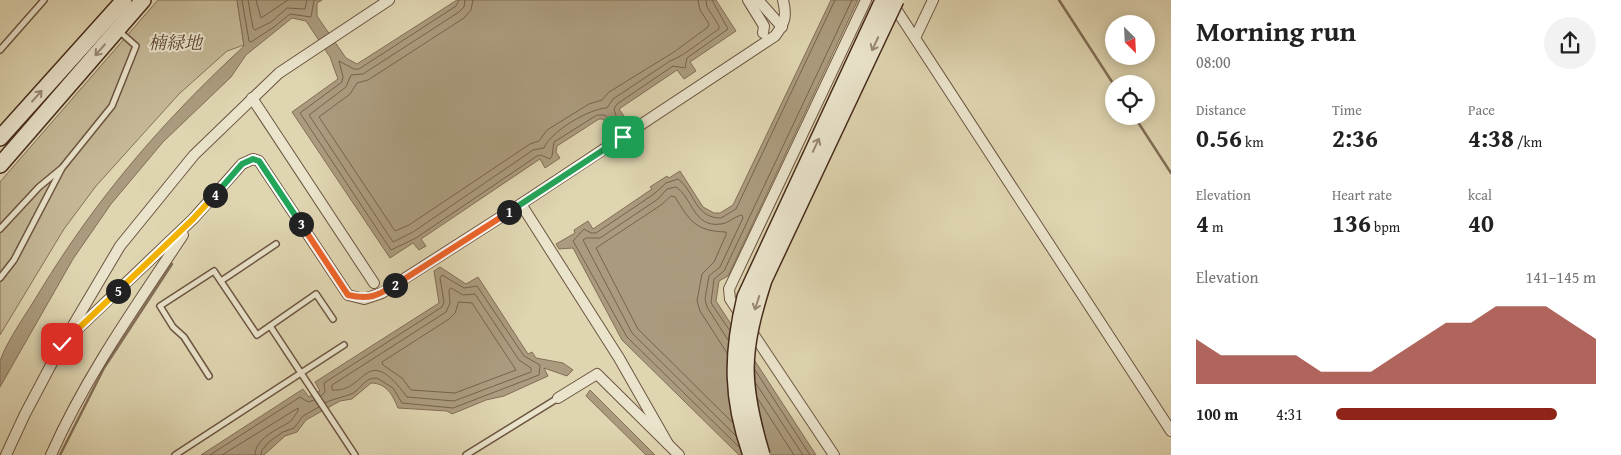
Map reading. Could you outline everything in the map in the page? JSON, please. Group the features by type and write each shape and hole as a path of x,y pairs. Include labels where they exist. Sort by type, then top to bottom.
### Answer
{"street":[{"path":"2,133 124,0"},
{"path":"0,165 143,0"},
{"path":"6,455 25,414 62,344 120,246 194,155 279,73 388,0"},
{"path":"748,0 764,26 763,33"},
{"path":"758,0 782,27"},
{"path":"62,344 193,219 242,164 253,159 259,161 348,295 364,299 382,292 521,204 775,36 785,23 786,11 783,0"},
{"path":"834,455 729,294 866,0"},
{"path":"751,455 741,427 735,392 734,365 737,330 745,297 883,0"},
{"path":"890,0 1171,431"},
{"path":"762,455 750,414 745,382 745,358 752,318 764,280 896,0"},
{"path":"915,38 933,0"},
{"path":"252,98 374,283"},
{"path":"521,204 619,358 668,444"},
{"path":"51,455 64,425 95,369 193,219"},
{"path":"558,398 597,374 679,455"}],"lane":[{"path":"0,50 44,0"},
{"path":"0,278 14,260 62,168 112,106 136,46 118,29"},
{"path":"0,229 39,187 62,168"},
{"path":"221,281 276,244"},
{"path":"209,376 184,337 173,327 160,306 214,271 256,335 316,294 333,319"},
{"path":"270,326 355,455"},
{"path":"175,455 344,345"},
{"path":"466,455 558,398"}],"green space":[{"name":"楠緑地","path":"158,0 237,0 244,45 227,51 179,94 96,186 64,229 0,335 0,182"}],"water":[{"path":"237,0 322,0 317,3 317,16 346,58 357,64 457,0 716,0 736,31 690,62 696,71 684,79 677,70 619,109 626,119 610,129 603,119 599,119 557,146 556,152 560,158 545,168 540,159 421,239 426,246 419,250 413,243 390,258 292,112 338,79 330,57 306,21 292,18 246,55 231,77 163,142 111,204 73,259 0,387 0,361 3,353 18,325 85,223 159,131 244,46"},
{"path":"831,0 858,0 728,276 719,281 716,301 816,455 739,455 622,340 573,248 559,249 556,244 575,233 574,230 588,221 593,229 652,189 650,187 667,176 669,178 680,171 703,207 714,213 720,213 733,205"},
{"path":"440,267 466,284 478,277 528,354 532,352 536,358 563,363 573,370 567,376 544,368 548,376 504,396 486,400 452,414 447,411 398,408 389,391 381,385 371,383 352,399 340,401 306,420 297,432 285,436 264,455 201,455 303,389 309,397 320,391 315,382 439,303 434,271"},
{"path":"590,390 655,455 646,455 586,396"}],"waterway":[{"path":"1059,0 1108,75"},
{"path":"1140,125 1171,173"},
{"path":"60,455 104,368 172,264"}],"route":[{"path":"62,344 193,219 246,160 253,159 259,161 348,295 364,299 382,292 623,137"}]}
